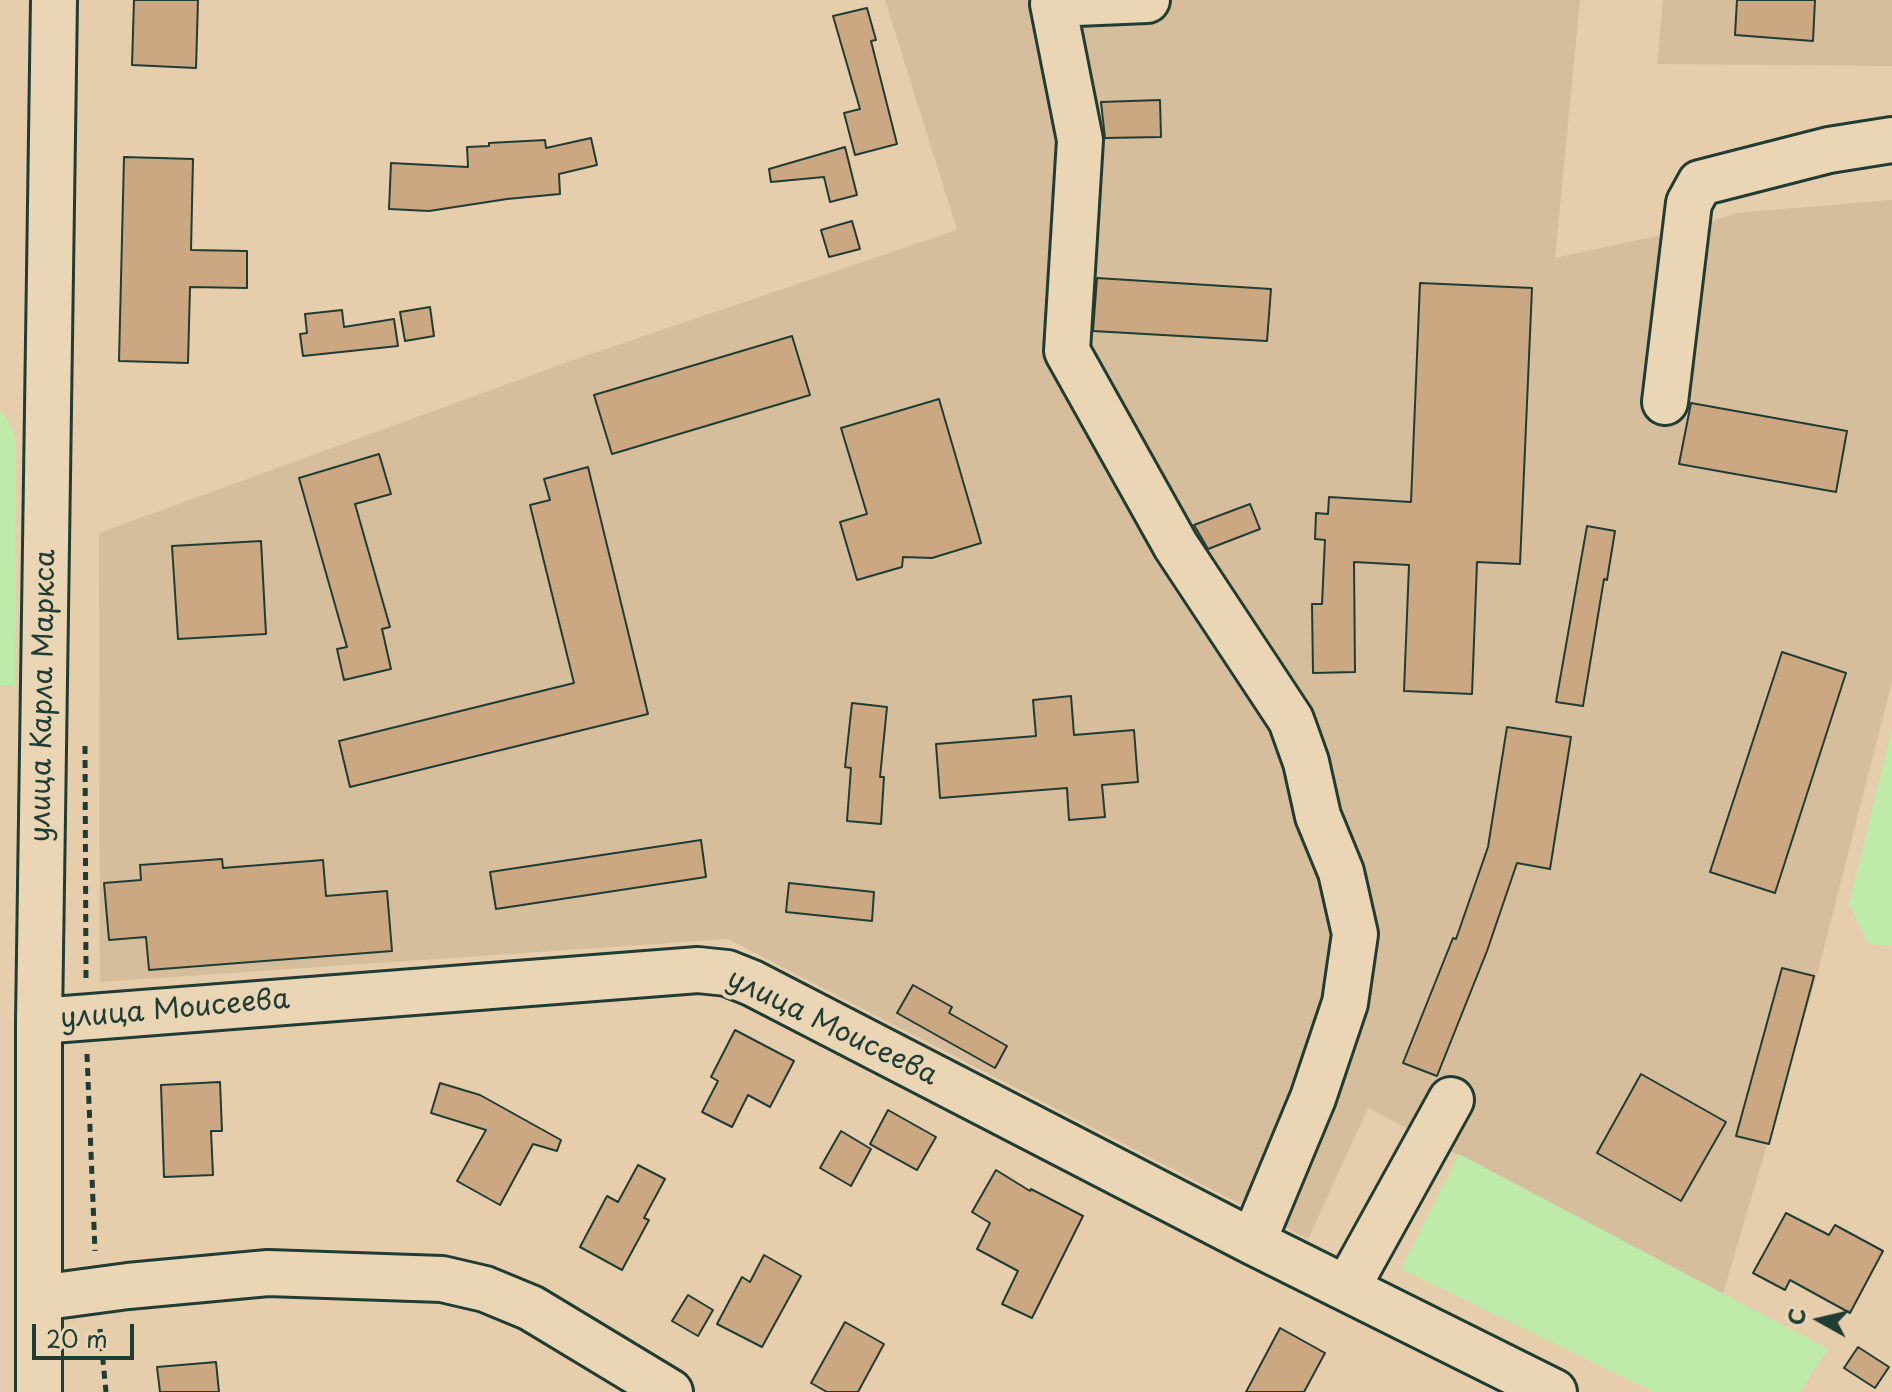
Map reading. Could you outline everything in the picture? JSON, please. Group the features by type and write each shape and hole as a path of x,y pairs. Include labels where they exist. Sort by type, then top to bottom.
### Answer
{"street":[{"name":"улица Карла Маркса","path":"39,1392 39,1021 54,0"},
{"path":"1147,0 1053,4 1080,140 1067,351 1176,546 1291,720 1306,762 1318,816 1341,872 1355,934 1345,1003 1313,1098 1253,1242"},
{"path":"1665,402 1689,203 1700,183 1829,150 1892,140"},
{"name":"улица Моисеева","path":"39,1021 683,971 727,973 1554,1392"},
{"path":"1347,1288 1451,1100"},
{"path":"39,1298 268,1273 442,1279 485,1289 531,1308 670,1392"}],"path":[{"path":"85,735 86,1017 96,1290 106,1392"}],"shaded area":[{"path":"885,0 1580,0 1555,258 1694,228 1736,213 1892,200 1892,682 1818,971 1723,1294 1368,1108 1308,1239 728,939 100,982 99,533 576,359 957,230"},
{"path":"1663,0 1892,0 1892,66 1657,64"}],"green space":[{"path":"0,411 12,429 16,449 15,685 0,685"},
{"path":"1892,728 1892,946 1868,944 1849,904"},
{"path":"1459,1154 1828,1349 1800,1392 1654,1392 1401,1269"}],"building":[{"path":"134,0 198,0 196,68 132,65"},
{"path":"1737,0 1815,0 1813,41 1735,35"},
{"path":"867,8 876,40 871,41 897,144 855,155 844,113 860,109 833,16"},
{"path":"1160,100 1161,137 1105,138 1101,102"},
{"path":"591,138 597,165 559,174 560,194 429,211 389,209 391,163 468,167 467,147 545,140 546,148"},
{"path":"845,147 857,195 830,202 824,177 771,182 769,169"},
{"path":"124,157 193,159 191,250 247,251 247,288 190,287 188,363 119,361"},
{"path":"852,221 860,249 829,257 821,230"},
{"path":"1097,278 1271,289 1267,341 1093,331"},
{"path":"1420,283 1532,288 1520,564 1477,562 1472,694 1404,691 1409,565 1354,562 1355,672 1313,673 1312,604 1322,604 1325,540 1315,539 1316,513 1328,514 1329,497 1411,502"},
{"path":"430,307 434,336 405,341 400,312"},
{"path":"342,310 344,327 394,319 398,346 303,356 300,334 307,333 305,314"},
{"path":"792,336 810,395 612,454 594,395"},
{"path":"939,399 981,543 932,558 903,557 902,567 857,580 840,522 867,514 841,428"},
{"path":"1691,403 1847,431 1836,492 1679,464"},
{"path":"379,454 391,494 355,504 390,627 382,629 391,669 344,680 337,649 347,647 299,478"},
{"path":"588,467 648,714 350,787 339,741 574,683 530,505 550,500 544,479"},
{"path":"1250,504 1260,529 1208,549 1194,525"},
{"path":"1587,526 1615,531 1583,706 1556,702"},
{"path":"261,541 266,634 178,639 172,546"},
{"path":"1782,652 1846,673 1775,893 1710,872"},
{"path":"1071,696 1074,735 1134,730 1138,782 1102,785 1105,817 1069,820 1067,788 940,798 936,744 1036,736 1033,700"},
{"path":"852,703 887,707 880,777 884,777 881,824 847,821 851,768 845,767"},
{"path":"1507,727 1571,737 1550,869 1517,863 1487,951 1437,1076 1403,1063 1453,938 1456,939 1488,847"},
{"path":"701,840 706,877 496,909 490,872"},
{"path":"222,859 223,868 323,860 326,896 387,891 392,951 149,970 146,937 109,940 104,883 141,880 140,865"},
{"path":"789,883 874,892 872,921 786,912"},
{"path":"1782,968 1814,976 1769,1144 1736,1136"},
{"path":"913,985 952,1007 949,1013 1007,1046 995,1068 897,1013"},
{"path":"735,1030 794,1061 770,1107 748,1095 732,1127 702,1112 718,1081 711,1077"},
{"path":"1641,1074 1726,1122 1681,1201 1597,1153"},
{"path":"220,1082 222,1131 211,1131 213,1175 164,1177 161,1085"},
{"path":"440,1083 480,1095 561,1140 557,1151 533,1144 500,1205 457,1181 486,1130 431,1113"},
{"path":"888,1110 936,1137 917,1170 870,1144"},
{"path":"841,1131 871,1149 851,1186 820,1168"},
{"path":"638,1165 665,1179 644,1218 649,1220 622,1270 580,1247 607,1196 618,1202"},
{"path":"996,1170 1030,1191 1083,1216 1032,1318 1002,1304 1018,1271 977,1249 990,1223 972,1212"},
{"path":"1786,1213 1829,1235 1835,1225 1883,1251 1850,1313 1790,1280 1785,1290 1753,1273"},
{"path":"764,1255 801,1276 762,1347 717,1324 742,1277 750,1282"},
{"path":"688,1295 713,1310 698,1336 672,1321"},
{"path":"845,1322 884,1344 858,1392 827,1392 811,1383"},
{"path":"1280,1328 1325,1353 1304,1392 1246,1392"},
{"path":"1858,1347 1889,1367 1875,1388 1844,1368"},
{"path":"216,1362 219,1392 160,1392 157,1367"}]}
